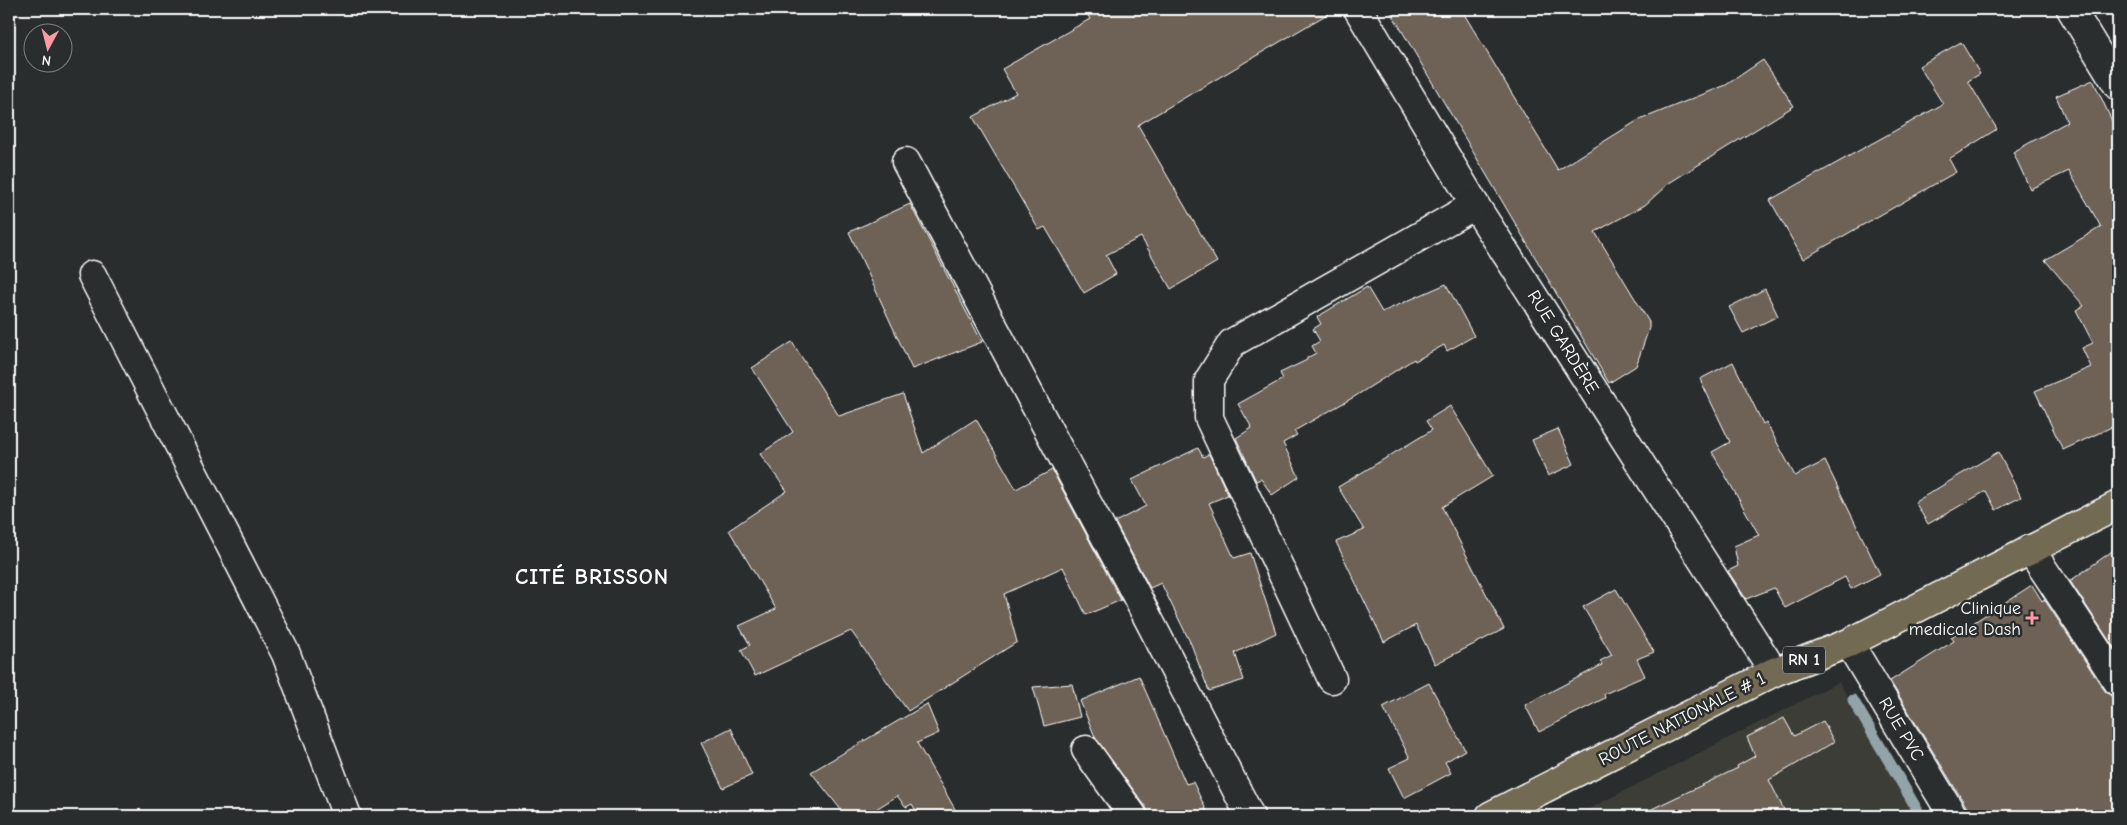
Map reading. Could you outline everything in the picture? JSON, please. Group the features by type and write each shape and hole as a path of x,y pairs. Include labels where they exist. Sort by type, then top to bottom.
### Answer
{"main road":[{"name":"ROUTE NATIONALE # 1","path":"1490,816 1774,672 1849,643 2118,505"}],"street":[{"name":"RUE GARDÈRE","path":"1358,9 1475,205 1774,672"},
{"path":"2071,9 2118,86"},
{"path":"906,162 1133,589 1250,816"},
{"path":"1332,679 1209,418 1209,380 1232,343 1475,205"},
{"path":"92,274 286,654 347,816"},
{"path":"2030,549 2118,682"},
{"name":"RUE PVC","path":"1849,643 1953,816"},
{"path":"1086,750 1133,816"}],"shaded area":[{"path":"1839,682 1917,816 1575,816"}],"building":[{"path":"1084,9 1336,9 1138,125 1217,262 1171,289 1141,237 1106,255 1116,274 1084,293 1045,227 1039,230 973,117 1016,93 1002,69 1090,19"},
{"path":"1389,9 1461,9 1558,170 1637,121 1726,85 1763,60 1794,106 1669,183 1645,205 1595,232 1649,322 1649,328 1636,366 1609,383"},
{"path":"1961,42 1980,74 1968,81 1997,129 1949,159 1956,172 1803,259 1770,200 1943,104 1919,66"},
{"path":"2093,80 2118,134 2118,424 2063,450 2035,391 2091,367 2082,348 2093,343 2076,310 2084,306 2045,260 2101,227 2069,171 2030,189 2013,152 2067,122 2056,96"},
{"path":"910,204 982,342 912,369 849,232"},
{"path":"1446,284 1474,336 1447,351 1444,345 1415,361 1414,359 1354,397 1294,431 1297,435 1283,443 1299,477 1272,495 1261,479 1256,481 1236,438 1252,428 1238,404 1283,379 1280,373 1307,360 1307,358 1316,353 1312,346 1320,341 1313,329 1321,324 1317,317 1367,287 1382,312"},
{"path":"1765,289 1778,316 1743,333 1729,307"},
{"path":"792,342 839,416 903,394 923,453 976,419 1016,489 1052,470 1121,600 1086,615 1063,567 1004,594 1017,642 908,711 851,631 755,676 741,650 750,645 739,626 776,609 729,530 787,491 760,454 793,432 752,368"},
{"path":"1733,362 1763,424 1766,422 1795,476 1825,461 1880,574 1851,589 1845,577 1785,608 1774,588 1746,599 1728,571 1738,566 1734,546 1759,535 1712,452 1730,442 1700,379"},
{"path":"1450,406 1493,476 1442,507 1504,629 1435,664 1416,625 1384,642 1336,542 1364,530 1338,487 1432,430 1426,421"},
{"path":"1558,429 1574,464 1548,476 1532,440"},
{"path":"1198,448 1203,457 1209,454 1228,495 1209,503 1234,558 1250,553 1276,633 1235,653 1244,680 1209,691 1191,644 1161,583 1150,588 1115,522 1146,506 1132,480"},
{"path":"1998,452 2021,497 1996,510 1986,491 1928,524 1915,502"},
{"path":"2118,547 2118,654 2070,581"},
{"path":"2032,585 2042,601 2044,599 2105,691 2111,696 2118,698 2118,816 1972,816 1890,681 1954,641 1951,637"},
{"path":"1616,589 1654,652 1637,659 1645,676 1604,694 1605,698 1539,732 1525,705 1602,665 1600,661 1612,655 1583,607"},
{"path":"1139,676 1186,784 1193,782 1209,816 1148,816 1146,807 1096,739 1080,701"},
{"path":"1429,683 1465,750 1445,762 1451,773 1404,798 1389,768 1410,758 1383,707"},
{"path":"1072,684 1080,717 1044,726 1033,687"},
{"path":"927,704 939,733 917,743 959,816 919,816 912,804 906,807 897,796 865,816 846,816 811,772"},
{"path":"1784,718 1794,736 1823,721 1834,742 1769,780 1787,816 1637,816 1738,768 1737,766 1755,756 1747,737"},
{"path":"731,728 752,775 723,788 701,743"}],"waterway":[{"path":"1853,700 1921,816"}],"place":[{"name":"Clinique medicale Dash","path":"2032,618"}],"district":[{"name":"CITÉ BRISSON","path":"592,577"}]}
